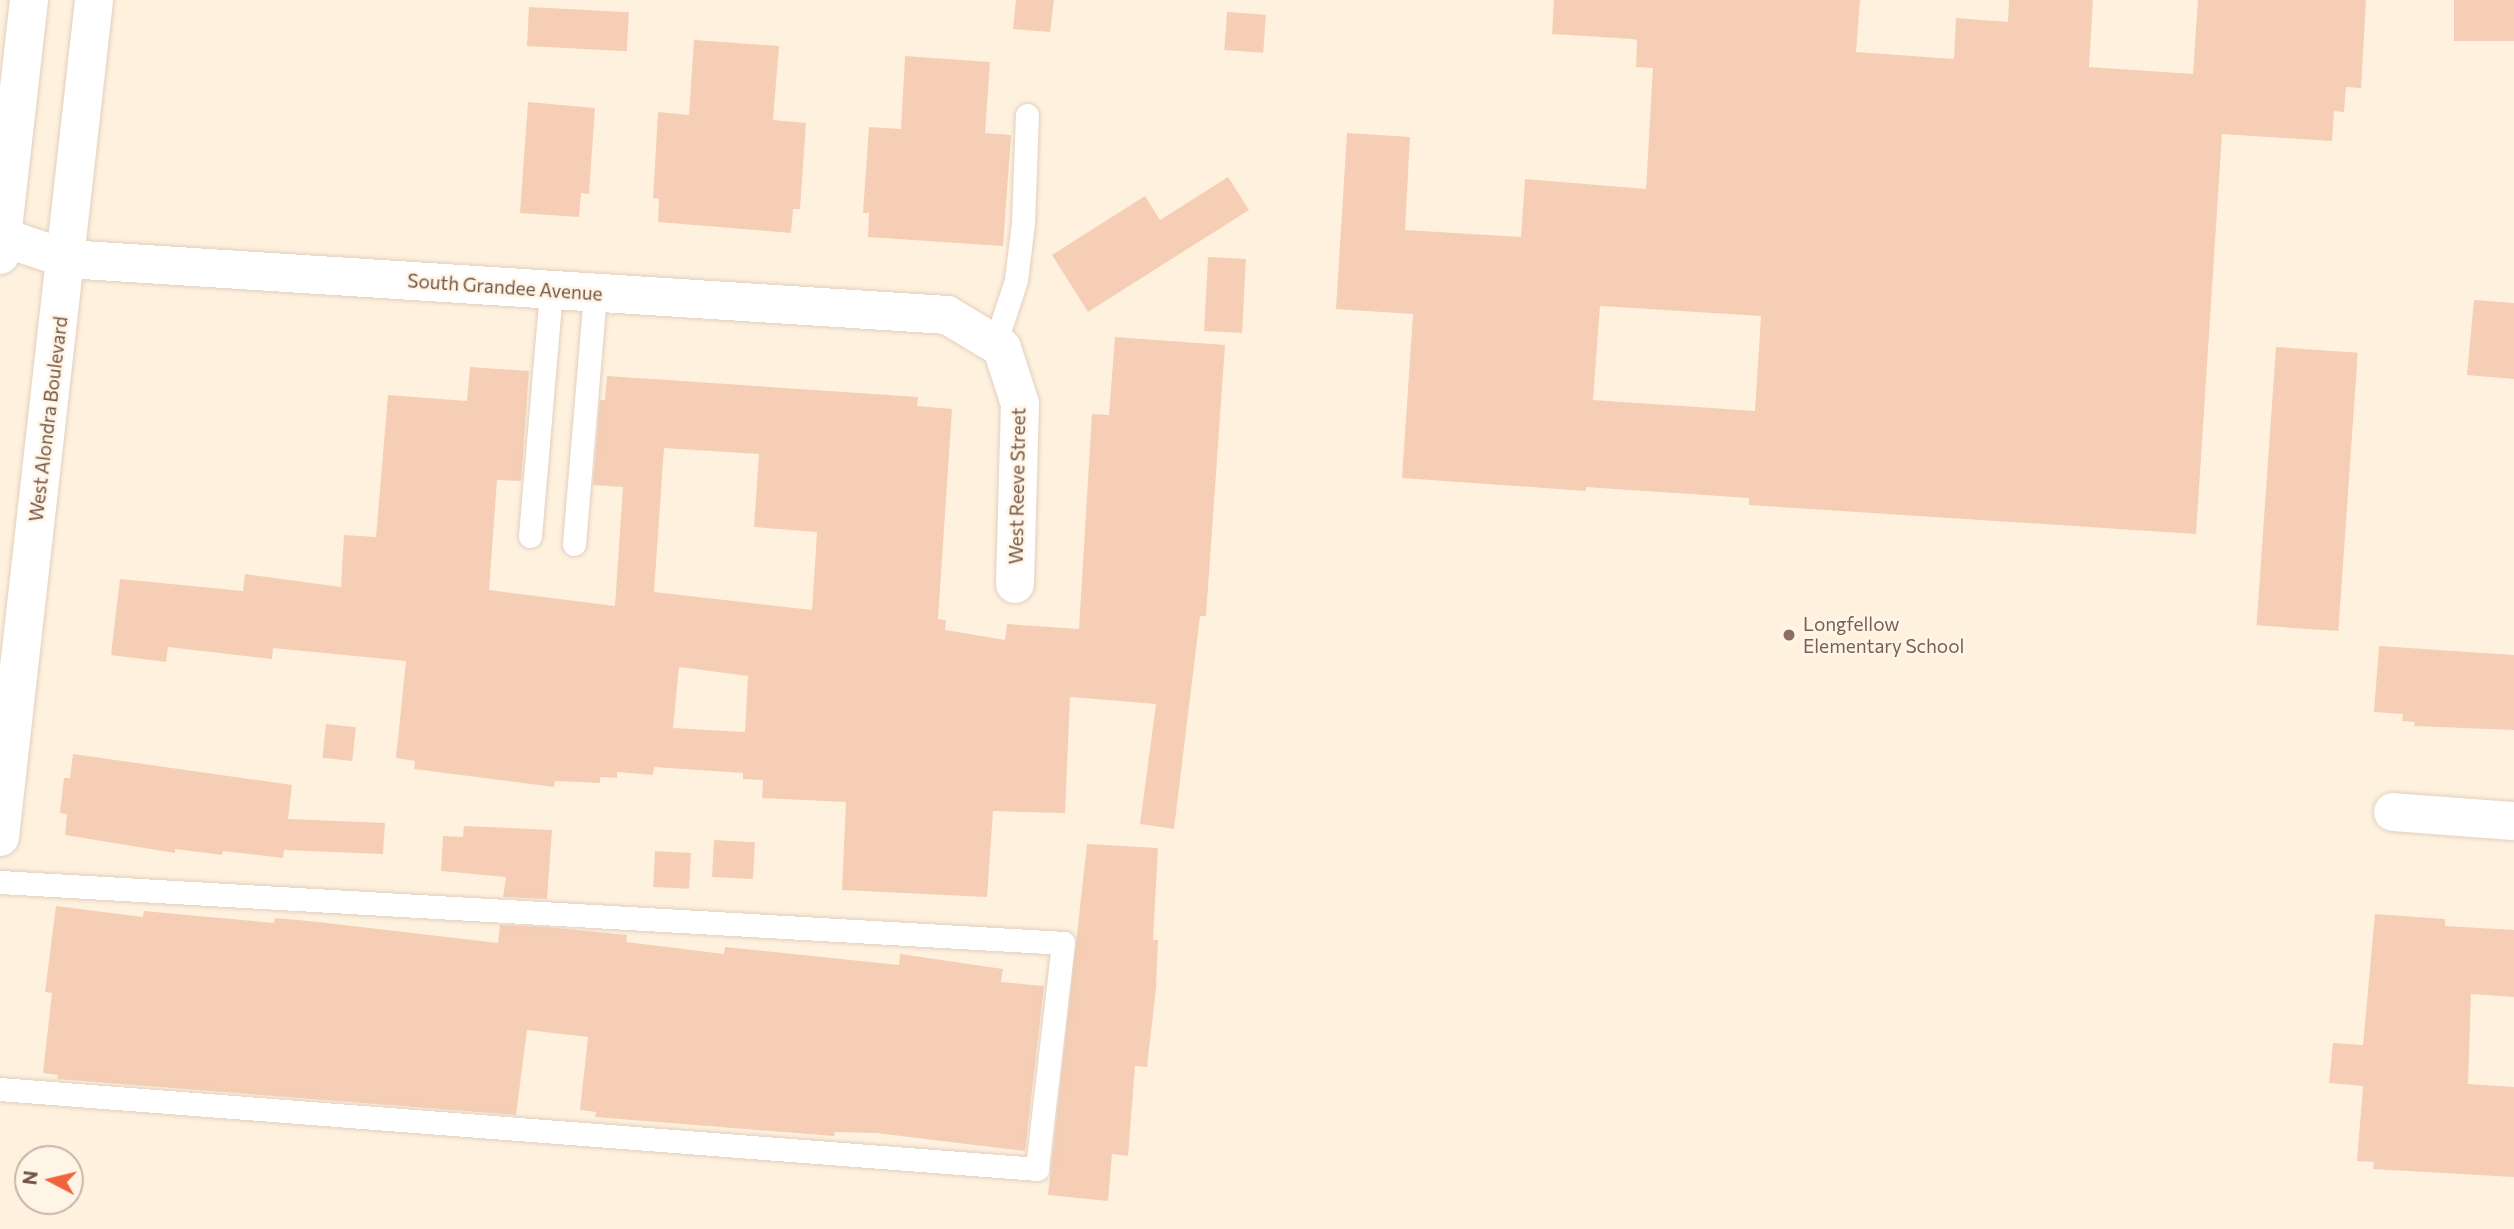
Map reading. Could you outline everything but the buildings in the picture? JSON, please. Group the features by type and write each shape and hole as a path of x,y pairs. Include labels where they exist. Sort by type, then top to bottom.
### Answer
{"street":[{"path":"1,246 29,0"},
{"name":"West Alondra Boulevard","path":"0,837 94,0"},
{"name":"South Grandee Avenue","path":"1,246 67,259 947,315 998,346"},
{"name":"West Reeve Street","path":"998,346 1020,404 1015,584"},
{"path":"2393,812 2514,821"}],"lane":[{"path":"998,346 1016,280 1023,223 1027,115"},
{"path":"530,536 551,290"},
{"path":"574,544 595,293"},
{"path":"0,882 1063,943 1038,1169 0,1089"}],"place":[{"name":"Longfellow Elementary School","path":"1789,635"}]}
